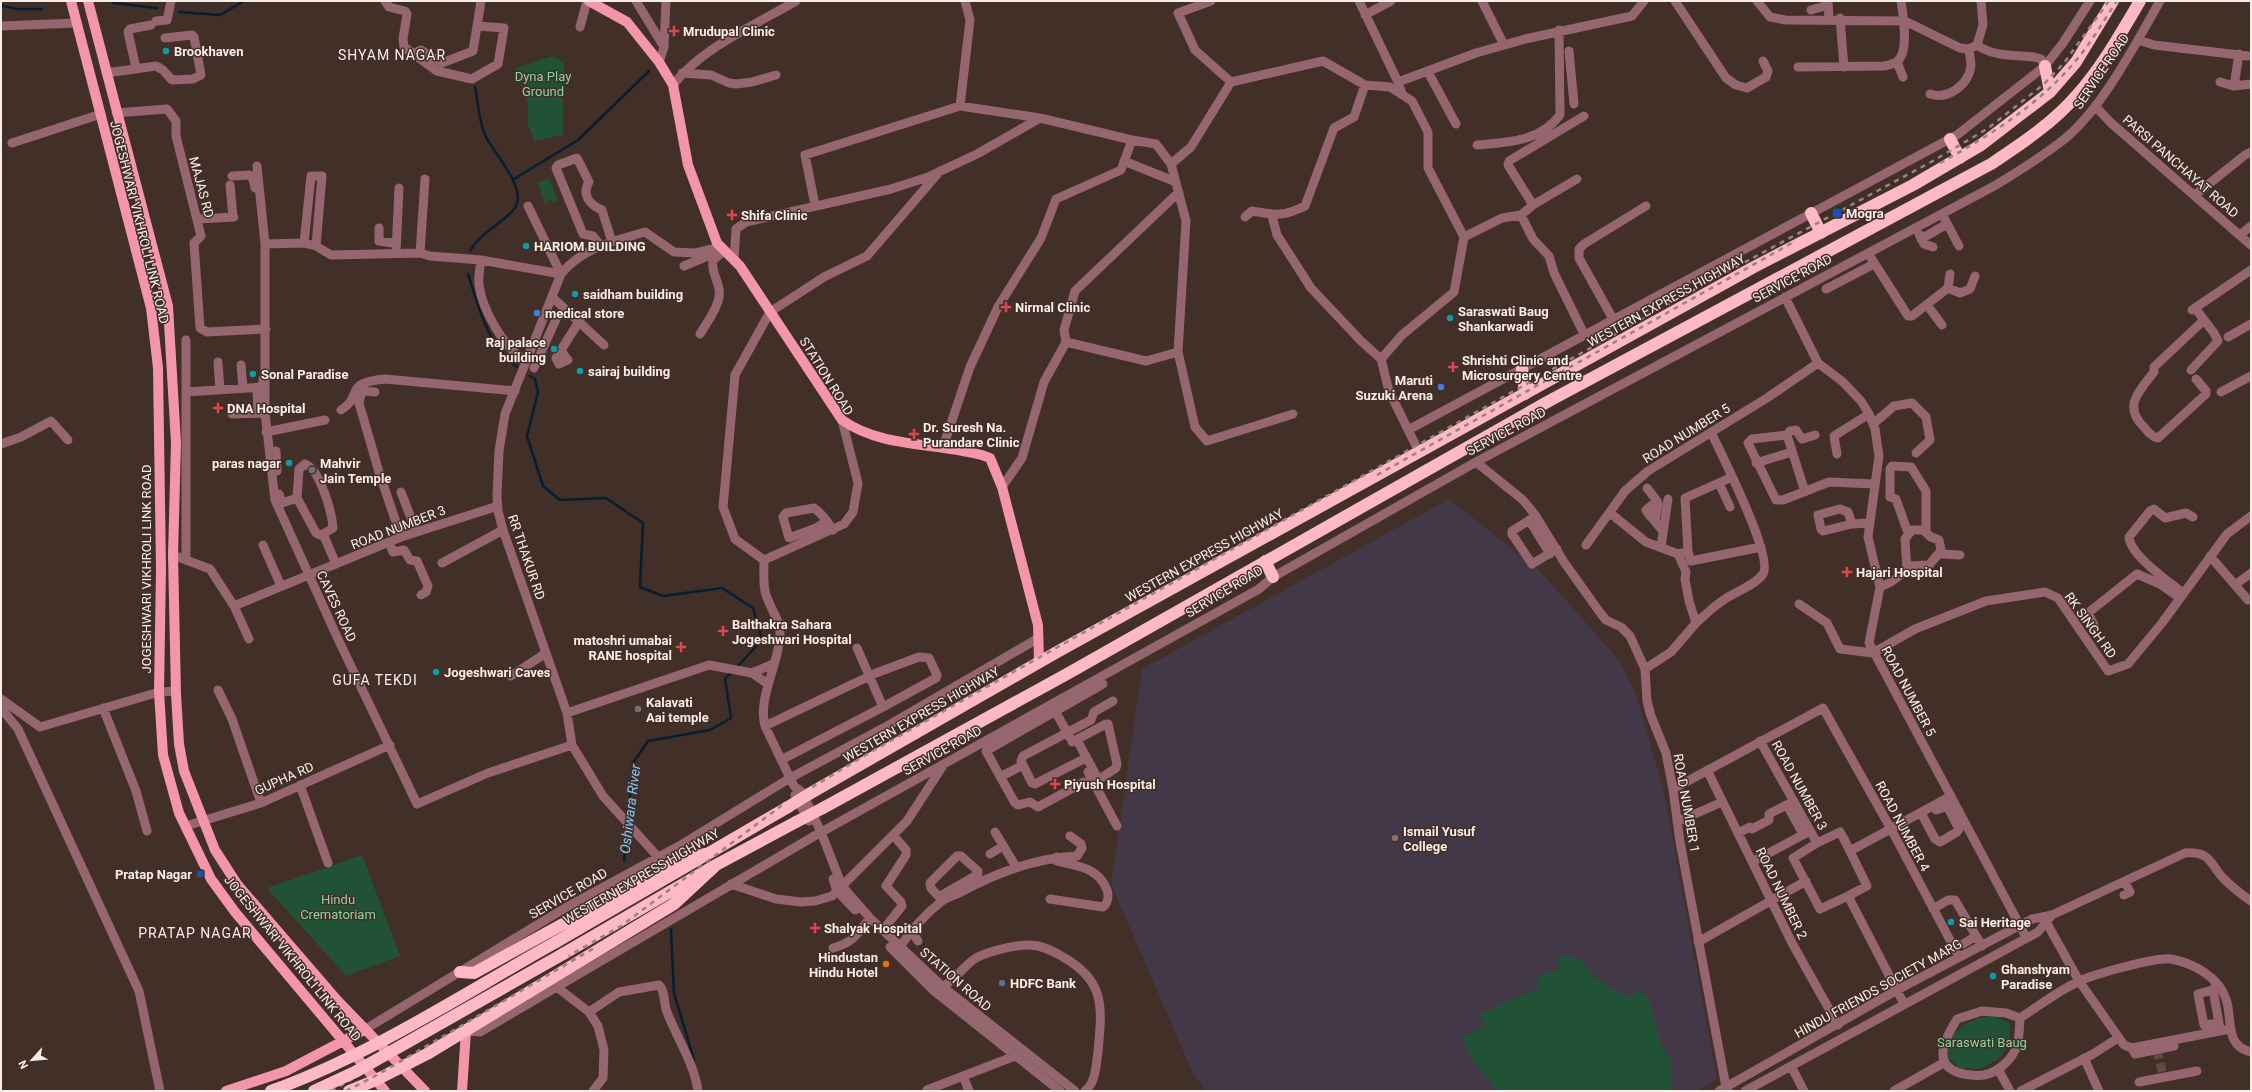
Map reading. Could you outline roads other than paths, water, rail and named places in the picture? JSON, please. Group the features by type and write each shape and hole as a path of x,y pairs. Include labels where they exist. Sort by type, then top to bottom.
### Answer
{"highway":[{"name":"WESTERN EXPRESS HIGHWAY","path":"271,1091 300,1080 378,1042 556,942 1039,662 1754,267 1913,186 1981,145 2050,92 2076,62 2114,1"},
{"path":"314,1091 355,1072 716,865 1067,674 1549,401 1991,164 2037,133 2077,95 2113,47 2140,1"},
{"path":"2045,66 2050,92"},
{"path":"1950,139 1960,158"},
{"path":"1811,213 1821,233"},
{"path":"1522,368 1525,394"},
{"path":"1265,561 1273,577"},
{"path":"460,972 474,973 679,860 709,853"},
{"path":"349,1091 371,1085 466,1031 491,1021 674,904 716,865"}],"main road":[{"name":"JOGESHWARI VIKHROLI LINK ROAD","path":"71,1 151,308 158,368 161,569 159,692 163,755 179,813 212,879 235,912 343,1042 371,1085 384,1091"},
{"path":"88,1 116,113 168,306 176,443 173,555 176,691 179,744 184,771 215,850 237,884 364,1030 425,1091"},
{"name":"STATION ROAD","path":"588,1 627,22 660,62 673,85 688,165 721,249 734,261 842,420"},
{"path":"842,420 854,428 894,442 944,447 990,458 1002,487 1038,625 1037,635 1039,662"},
{"path":"226,1091 286,1071 364,1030"},
{"path":"462,1091 466,1031"}],"street":[{"path":"136,68 128,32 130,28 158,24 168,20 171,1"},
{"path":"384,1 389,7 405,11 407,14 403,44 413,54 437,71 469,79 476,78 499,62 505,31 503,28 478,26"},
{"path":"413,54 421,50 442,63 471,53 475,49 481,1"},
{"path":"580,27 588,1"},
{"path":"636,1 664,47"},
{"path":"660,62 664,47 666,1"},
{"path":"673,85 682,73 716,48 796,1"},
{"path":"960,106 970,20 965,1"},
{"path":"1211,1 1178,13 1195,50 1231,82"},
{"path":"1359,1 1398,82 1402,94"},
{"path":"1365,15 1392,1"},
{"path":"1482,1 1504,45"},
{"path":"1398,82 1504,45 1559,30 1632,16 1644,1"},
{"path":"1675,1 1726,78 1736,85 1747,88 1766,77 1768,71 1763,61"},
{"path":"1757,1 1770,17 1784,20 1840,18 1904,20 1960,48 1973,47 1994,53 2034,56 2040,59 2045,66"},
{"path":"1798,67 1884,66 1897,62 1903,52 1904,20 1901,1"},
{"path":"1930,94 1943,96 1952,92 1962,84 1971,65 1973,47 1983,25 1981,1"},
{"path":"1408,430 1613,318 1950,139 2045,66 2063,43 2090,1"},
{"name":"SERVICE ROAD","path":"509,1009 558,988 731,884 819,834 945,763 1054,708 1259,589 1273,577 1476,462 1942,214 2027,166 2068,136 2096,106 2138,40 2160,1"},
{"path":"1811,10 1828,3 1829,19"},
{"path":"1840,18 1844,67"},
{"path":"1,26 77,23"},
{"path":"1478,146 1528,139 1550,127 1560,115 1561,79 1559,30"},
{"path":"106,73 156,66 163,70 172,80 192,78 202,75 194,37 192,35 165,38"},
{"path":"2138,40 2154,45 2243,55 2234,86"},
{"path":"1569,51 1574,104"},
{"path":"1171,164 1191,147 1231,82 1323,61 1365,85 1390,87 1412,101 1428,132 1428,168 1464,237 1454,292 1402,335 1381,359"},
{"path":"1897,62 1903,77"},
{"path":"1428,72 1456,124"},
{"path":"682,73 710,76 729,84 752,82 776,75"},
{"path":"1561,79 1572,78"},
{"path":"2220,82 2234,86 2251,84"},
{"path":"1245,217 1252,211 1272,216 1290,213 1305,206 1334,128 1354,117 1365,85"},
{"path":"816,205 805,155 960,106 1040,118 1132,140 1156,144 1171,164 1186,221 1178,352 1194,427 1208,440 1293,414"},
{"name":"PARSI PANCHAYAT ROAD","path":"2096,106 2110,122 2251,245"},
{"name":"MAJAS RD","path":"116,113 167,109 176,121 176,136 198,219 201,236 194,243 200,328 207,332 266,329"},
{"path":"12,143 101,114"},
{"path":"1533,205 1508,165 1509,162 1584,116"},
{"path":"734,261 736,229 746,222 891,189 940,172 977,154 1040,118"},
{"path":"944,447 970,367 998,307 1041,238 1056,199 1121,170 1132,140"},
{"path":"2195,195 2245,155 2251,152"},
{"path":"601,246 593,236 583,234 556,168 558,165 577,158 581,161 589,182 586,189 586,195 594,207 602,210 612,242"},
{"path":"1124,161 1176,182"},
{"path":"258,166 265,244"},
{"path":"764,560 735,539 723,507 735,376 770,312 824,277 867,256 940,172"},
{"path":"198,219 234,217 231,181 250,175 254,179 260,233 265,244"},
{"path":"304,243 311,176 322,176 316,246"},
{"path":"420,253 425,179"},
{"path":"1464,237 1502,218 1521,215 1533,205 1577,179"},
{"path":"394,249 397,190"},
{"path":"1002,487 1022,458 1044,382 1066,342 1064,330 1076,291 1179,192"},
{"path":"528,206 561,274"},
{"path":"1613,318 1580,258 1579,250 1581,246 1646,206"},
{"path":"1942,214 1959,246"},
{"path":"1521,215 1533,239 1549,256 1554,273 1584,334"},
{"path":"1272,216 1276,235 1311,288 1361,342 1381,359 1389,391 1420,452"},
{"path":"1921,238 1947,224"},
{"path":"2240,235 2251,226"},
{"path":"379,228 379,241 394,249"},
{"path":"1915,228 1924,244 1933,247"},
{"name":"RR THAKUR RD","path":"658,857 603,796 572,745 567,713 503,530 498,506 499,451 505,414 540,342 552,297 561,274 583,254 612,242 645,232 674,252 695,253 721,249"},
{"path":"265,244 304,243 316,246 331,255 394,249 430,256 481,260 561,274"},
{"name":"CAVES ROAD","path":"265,244 266,329 261,390 262,413 275,500 356,678 390,745 417,804 488,773 572,745"},
{"path":"684,266 721,249"},
{"path":"712,269 712,260 721,249"},
{"path":"1868,253 1908,316 1912,316 1948,288 1950,274"},
{"path":"700,334 720,298 720,290 712,269 705,257"},
{"path":"481,260 479,285 490,314 510,348 517,356 530,365"},
{"path":"1826,289 1874,264"},
{"path":"2191,370 2218,341 2214,332 2194,309 2251,270"},
{"path":"1948,288 1960,293 1970,289 1975,276"},
{"path":"552,297 580,320 604,345"},
{"name":"ROAD NUMBER 5","path":"1785,297 1818,363 1843,382 1869,414 1878,444 1875,480 1868,523 1868,537 1880,587 1869,643 1951,796 1957,816 2026,937"},
{"path":"1927,305 1942,325"},
{"path":"540,342 558,315"},
{"path":"561,350 580,320"},
{"path":"2196,379 2206,391 2206,394 2158,438 2153,437 2137,421 2133,406 2135,397 2154,372 2154,367 2204,320"},
{"path":"2228,337 2251,324"},
{"path":"186,340 186,560"},
{"path":"1066,342 1146,361 1178,352"},
{"path":"224,391 263,387 261,359"},
{"path":"218,362 224,391"},
{"name":"ROAD NUMBER 5","path":"1586,545 1625,490 1648,471 1767,398 1818,363"},
{"path":"241,365 243,388"},
{"path":"2221,392 2251,376"},
{"path":"341,410 345,407 359,384 368,380 385,378 515,391"},
{"path":"186,392 261,390"},
{"path":"375,392 365,391 361,394 359,403 379,472 401,537"},
{"path":"1873,424 1894,406 1912,403 1926,417 1930,440 1916,454"},
{"path":"232,414 262,413"},
{"path":"1836,454 1834,436 1869,414"},
{"path":"266,432 325,420"},
{"name":"STATION ROAD","path":"842,420 858,483 853,512 844,524 833,530 764,560 765,592 779,624 780,635 768,684 763,719 765,726 792,782 795,794 819,834 840,889 898,950 934,991 1015,1056 1053,1089"},
{"path":"1,444 21,437 51,421 68,440"},
{"path":"1815,435 1802,439 1796,430 1790,431 1787,435 1749,440 1749,447 1756,463 1776,500 1783,500 1833,482 1875,480 1890,476"},
{"path":"1645,669 1671,652 1696,622 1718,604 1757,580 1764,573 1766,565 1751,518 1711,432"},
{"path":"1787,435 1805,492"},
{"path":"276,452 280,501 283,503 297,498"},
{"path":"1756,463 1792,452"},
{"name":"ROAD NUMBER 1","path":"1476,462 1523,500 1553,552 1601,614 1606,620 1621,627 1630,636 1645,669 1647,701 1651,716 1666,753 1674,791 1677,822 1724,1090"},
{"path":"307,465 314,470 324,492 332,529 323,534 320,535 316,533 297,498 299,469 301,466 307,465"},
{"path":"1908,533 1896,499 1890,497 1890,468 1892,466 1910,466 1913,469 1926,491 1926,531 1931,537 1940,541 1940,552 1929,565 1908,566"},
{"path":"1732,477 1684,499 1688,552 1691,561 1761,547"},
{"path":"1719,483 1730,507"},
{"path":"1647,488 1657,500 1646,510 1664,530"},
{"path":"401,492 416,531"},
{"path":"1661,547 1668,499"},
{"name":"ROAD NUMBER 3","path":"234,606 416,531 498,506"},
{"path":"792,548 783,518 786,513 814,508 833,530"},
{"path":"2181,596 2149,565 2132,545 2129,537 2154,508 2165,518 2186,513 2193,517"},
{"path":"1610,513 1646,542 1678,554 1688,552"},
{"path":"2249,517 2251,527"},
{"name":"RK SINGH RD","path":"1873,653 1915,629 1986,601 2046,592 2058,598 2108,671 2128,664 2162,623 2227,534 2249,517"},
{"path":"1533,518 1512,531 1512,534 1532,564 1553,552"},
{"path":"789,538 816,528 827,522"},
{"path":"1852,524 1868,523"},
{"path":"442,563 503,530"},
{"path":"1880,587 1905,573 1908,566 1905,539 1908,533 1912,530 1926,531"},
{"path":"323,534 336,564"},
{"path":"389,542 393,552 404,550 410,560 417,561 428,586 426,592 420,595"},
{"path":"263,545 281,586"},
{"path":"1940,552 1945,555 1960,555"},
{"path":"1678,554 1686,572 1685,579 1689,601 1696,622"},
{"path":"173,555 210,569 234,606 249,639"},
{"path":"2210,556 2248,600"},
{"path":"2235,585 2251,573"},
{"path":"2094,625 2088,613 2137,574 2160,584 2181,596"},
{"path":"1799,604 1827,623 1840,649 1873,653"},
{"name":"SERVICE ROAD","path":"364,1030 566,908 792,782 1037,635"},
{"path":"857,648 883,707"},
{"path":"511,676 546,653"},
{"path":"765,726 870,676 925,656 928,658 937,675 936,678 883,707 781,760"},
{"path":"752,673 773,664"},
{"path":"567,713 709,665 752,673 768,684"},
{"path":"1075,741 1106,724 1109,725 1117,767 1101,778 1090,778 1038,807 1030,802 1018,805 1015,803 986,751 988,748 1054,708 1103,684"},
{"path":"218,690 232,719 261,803"},
{"path":"1,699 40,726 159,692 176,691"},
{"path":"1082,760 1035,784 1032,783 1021,760 1023,756 1092,720 1094,712 1113,701"},
{"path":"1,708 18,729 139,991 160,1091"},
{"path":"103,708 136,791 147,831"},
{"path":"1054,708 1067,732 1075,741 1090,778"},
{"name":"ROAD NUMBER 4","path":"1760,741 1823,708 1891,829 1959,957"},
{"path":"1075,741 1090,778 1116,826"},
{"path":"1674,791 1707,775 1760,741"},
{"name":"ROAD NUMBER 3","path":"1760,741 1790,803 1807,832 1817,843 1794,858 1820,909 1848,896"},
{"name":"GUPHA RD","path":"186,826 202,819 261,803 300,784 343,767 390,745"},
{"path":"731,884 776,899 801,902 815,901 832,896 907,821 945,763"},
{"path":"1000,777 1023,765"},
{"name":"ROAD NUMBER 2","path":"1707,775 1720,803 1740,832 1772,902 1838,1025"},
{"path":"300,784 328,863"},
{"path":"1922,815 1951,796"},
{"path":"1677,822 1720,803"},
{"path":"1740,832 1750,827 1752,829 1769,820 1769,814 1790,803"},
{"path":"1850,851 1891,829 1922,815 1946,805 1957,816 1959,831 1938,842 1922,815"},
{"path":"995,832 1016,866"},
{"path":"1754,860 1807,832"},
{"path":"1817,843 1840,832 1867,886 1848,896 1904,1004"},
{"path":"883,930 902,906 901,902 886,886 906,855 906,850 893,835"},
{"path":"898,950 912,932 943,900 957,890 978,874 978,871 961,856 957,856 930,883 931,888 939,896 957,890 980,882 1016,866 1057,857 1077,856 1080,852 1081,844 1070,836"},
{"path":"990,854 1003,846"},
{"name":"HINDU FRIENDS SOCIETY MARG","path":"1724,1090 1897,990 2032,919 2047,918 2185,853 2194,852 2206,856 2222,877 2251,901"},
{"path":"1050,899 1103,907 1107,904 1108,894 1103,881 1098,874 1057,861 1057,857"},
{"path":"1698,942 1772,902 1806,881"},
{"path":"2125,882 2130,892"},
{"path":"1933,909 1948,900 1955,900 1982,946"},
{"path":"2047,918 2080,980 2124,1045 2132,1048 2157,1048 2190,1043"},
{"name":"HINDU FRIENDS SOCIETY MARG","path":"1745,1091 2026,937 2038,932 2047,918"},
{"path":"834,948 844,945 854,939 868,920"},
{"name":"STATION ROAD","path":"868,920 883,930 898,950 1074,1091"},
{"path":"912,932 918,941"},
{"path":"1963,944 1976,936"},
{"path":"934,991 943,987 977,958 1009,948 1031,945 1049,949 1078,965 1094,984 1099,998 1100,1022 1095,1073 1085,1091"},
{"path":"2020,1018 2080,980 2150,960 2171,959 2195,967 2214,980 2219,1027"},
{"path":"589,1012 619,992 659,985 663,989 667,1012 696,1079 698,1091"},
{"path":"558,988 589,1012 598,1026 604,1050 603,1078 593,1091"},
{"path":"2216,989 2198,994 2204,1025 2230,1029"},
{"path":"2216,989 2226,998 2230,1029 2234,1040 2242,1050 2251,1052"},
{"path":"1982,1011 2006,1013 2020,1018 2016,1049 2004,1064 1998,1068 1983,1075 1970,1074 1956,1071 1945,1062 1943,1055 1947,1040 1957,1019 1982,1011"},
{"path":"2157,1048 2219,1027"},
{"path":"2021,1091 2037,1087 2118,1038"},
{"path":"927,1090 1015,1056"},
{"path":"2084,1058 2099,1091"},
{"path":"1894,1091 1945,1062"},
{"path":"1791,1066 1804,1091"},
{"path":"1998,1068 2010,1091"},
{"path":"2139,1082 2164,1076 2197,1071"},
{"path":"963,1076 969,1091"}],"waterway":[{"name":"Oshiwara River","path":"179,12 220,15 244,1"},
{"name":"Oshiwara River","path":"113,3 157,8"},
{"name":"Oshiwara River","path":"1,5 16,9 42,9"},
{"path":"514,179 578,140 649,71"},
{"name":"Oshiwara River","path":"470,251 481,238 512,211 516,206 518,198 513,179 483,130 475,87"},
{"name":"Oshiwara River","path":"468,274 485,325 498,348 517,367"},
{"name":"Oshiwara River","path":"530,376 535,379 538,392 527,436 543,486 560,500 606,498 643,523 640,587 663,596 722,588 753,608 762,640 737,667"},
{"name":"Oshiwara River","path":"628,819 633,763 648,741 710,730 731,718 725,679 732,672"},
{"name":"Oshiwara River","path":"624,861 627,826"},
{"name":"Oshiwara River","path":"671,929 674,993 694,1060"}],"tunnel":[{"path":"2157,1050 2163,1075"}],"railway":[{"path":"331,1091 621,926 781,806 869,753 1708,282 1931,162 1987,129 2043,85 2064,63 2109,1"},
{"path":"1940,163 1980,140 2018,114 2054,84 2085,49 2117,1"},
{"path":"1377,475 1792,243"},
{"path":"346,1091 377,1075 596,947"}],"place":[{"name":"Mrudupal Clinic","path":"674,31"},
{"name":"Brookhaven","path":"166,51"},
{"name":"Mogra","path":"1837,213"},
{"name":"Shifa Clinic","path":"732,215"},
{"name":"HARIOM BUILDING","path":"526,246"},
{"name":"saidham building","path":"575,294"},
{"name":"Nirmal Clinic","path":"1006,307"},
{"name":"medical store","path":"537,313"},
{"name":"Saraswati Baug Shankarwadi","path":"1450,318"},
{"name":"Raj palace building","path":"554,349"},
{"name":"Shrishti Clinic and Microsurgery Centre","path":"1453,367"},
{"name":"sairaj building","path":"580,371"},
{"name":"Sonal Paradise","path":"253,374"},
{"name":"Maruti Suzuki Arena","path":"1441,387"},
{"name":"DNA Hospital","path":"218,408"},
{"name":"Dr. Suresh Na. Purandare Clinic","path":"914,434"},
{"name":"paras nagar","path":"289,463"},
{"name":"Mahvir Jain Temple","path":"312,470"},
{"name":"Hajari Hospital","path":"1847,572"},
{"name":"Balthakra Sahara Jogeshwari Hospital","path":"723,631"},
{"name":"matoshri umabai RANE hospital","path":"681,647"},
{"name":"Jogeshwari Caves","path":"436,672"},
{"name":"Kalavati Aai temple","path":"638,709"},
{"name":"Piyush Hospital","path":"1055,784"},
{"name":"Ismail Yusuf College","path":"1395,838"},
{"name":"Pratap Nagar","path":"200,874"},
{"name":"Sai Heritage","path":"1951,922"},
{"name":"Shalyak Hospital","path":"815,928"},
{"name":"Hindustan Hindu Hotel","path":"886,964"},
{"name":"Ghanshyam Paradise","path":"1993,976"},
{"name":"HDFC Bank","path":"1002,983"}],"district":[{"name":"SHYAM NAGAR","path":"392,55"},
{"name":"GUFA TEKDI","path":"375,680"},
{"name":"PRATAP NAGAR","path":"195,933"}],"park label":[{"name":"Dyna Play Ground","path":"543,84"},
{"name":"Hindu Crematoriam","path":"338,906"},
{"name":"Saraswati Baug","path":"1982,1042"}]}
